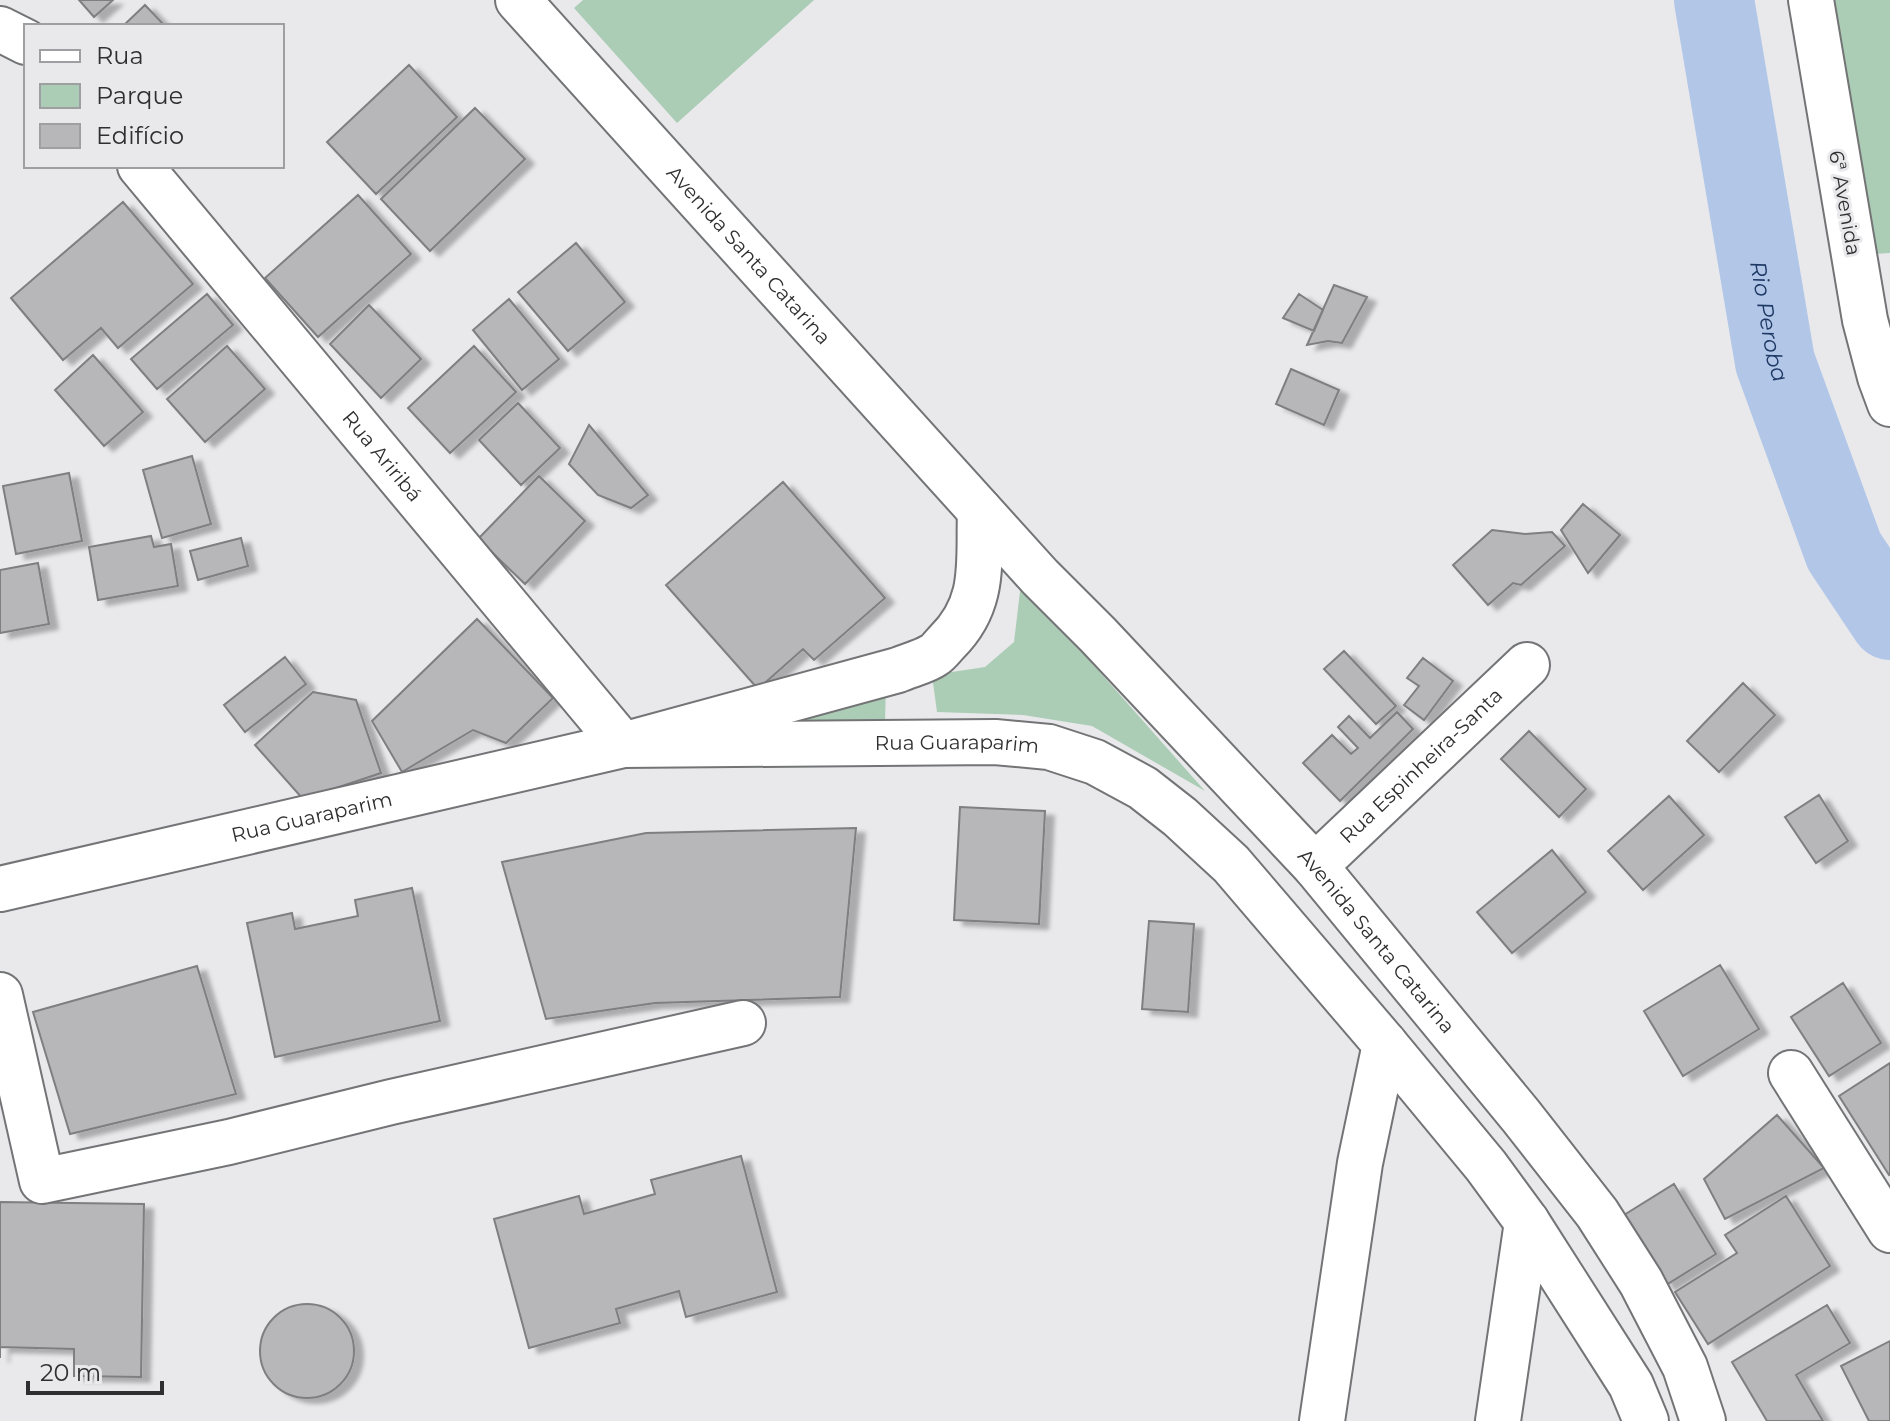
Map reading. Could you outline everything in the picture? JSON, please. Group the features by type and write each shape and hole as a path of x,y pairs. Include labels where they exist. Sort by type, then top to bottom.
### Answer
{"main road":[{"name":"Avenida Santa Catarina","path":"518,0 1040,577 1315,866 1597,1213 1641,1282 1685,1367 1703,1421"},
{"name":"6ª Avenida","path":"1811,0 1873,264 1865,320 1890,404"},
{"path":"0,29 24,41"},
{"name":"Rua Ariribá","path":"142,168 623,745"},
{"name":"Rua Guaraparim","path":"0,889 623,745 898,670 933,656 956,633 969,612 978,589 981,565 980,511"},
{"name":"Rua Espinheira-Santa","path":"1315,866 1527,665"},
{"name":"Rua Guaraparim","path":"623,745 995,742 1049,747 1095,762 1143,788 1231,864 1385,1044"},
{"path":"0,995 42,1181 229,1142 391,1102 743,1023"},
{"path":"1385,1044 1486,1166 1527,1222 1631,1385 1646,1421"},
{"path":"1322,1421 1360,1163 1385,1044"},
{"path":"1791,1073 1890,1230"},
{"path":"1498,1421 1527,1222"}],"green space":[{"path":"583,0 814,0 677,123 574,8"},
{"path":"1833,0 1890,0 1890,253 1874,254"},
{"path":"1021,583 1205,791 1092,726 1023,715 937,712 932,675 985,667 1014,642"},
{"path":"886,683 885,723 733,723"}],"building":[{"path":"79,0 113,0 94,17"},
{"path":"145,5 163,24 125,24"},
{"path":"409,65 457,117 376,194 327,142"},
{"path":"475,108 525,159 430,251 381,199"},
{"path":"358,195 411,254 318,337 265,278"},
{"path":"123,202 193,284 118,348 101,328 63,360 11,298"},
{"path":"576,243 625,302 568,351 518,292"},
{"path":"1334,285 1367,297 1342,343 1328,341 1307,345"},
{"path":"207,294 233,325 157,389 131,359"},
{"path":"1299,294 1323,310 1314,331 1283,318"},
{"path":"509,299 559,359 522,390 473,330"},
{"path":"369,305 421,359 381,398 330,344"},
{"path":"227,346 265,389 205,442 167,399"},
{"path":"474,346 516,392 450,453 408,408"},
{"path":"93,355 143,412 104,446 55,390"},
{"path":"1291,369 1339,390 1324,425 1276,404"},
{"path":"518,403 560,448 521,485 479,440"},
{"path":"589,425 648,495 631,508 598,495 569,464"},
{"path":"192,456 211,524 162,538 143,470"},
{"path":"69,473 82,541 16,554 3,486"},
{"path":"539,476 585,521 525,584 478,539"},
{"path":"783,482 885,598 814,660 803,649 758,689 666,585"},
{"path":"1583,504 1620,535 1588,573 1561,530"},
{"path":"1492,530 1525,534 1552,532 1565,546 1521,585 1513,583 1488,605 1453,565"},
{"path":"151,536 154,547 171,544 178,586 98,600 89,547"},
{"path":"241,538 248,566 198,580 190,551"},
{"path":"38,563 49,624 0,633 0,570"},
{"path":"477,619 553,698 506,743 473,730 402,772 372,721"},
{"path":"1344,651 1396,706 1376,724 1324,669"},
{"path":"285,657 306,684 245,732 224,705"},
{"path":"1423,658 1453,681 1424,720 1404,705 1419,686 1407,678"},
{"path":"1743,683 1775,715 1719,772 1687,741"},
{"path":"313,692 356,700 381,773 303,799 255,745"},
{"path":"1397,712 1413,729 1340,801 1303,763 1332,735 1351,754 1358,748 1338,727 1349,716 1370,738"},
{"path":"1529,731 1586,789 1559,817 1501,759"},
{"path":"1819,795 1848,841 1816,863 1785,817"},
{"path":"1669,796 1704,835 1643,890 1608,851"},
{"path":"960,807 1045,811 1039,924 954,920"},
{"path":"856,828 840,997 655,1003 546,1019 502,862 646,833"},
{"path":"1552,850 1586,892 1512,953 1477,912"},
{"path":"412,888 440,1021 275,1057 247,923 292,913 295,929 358,916 355,900"},
{"path":"1149,921 1194,924 1188,1012 1142,1009"},
{"path":"1720,965 1759,1029 1683,1076 1644,1011"},
{"path":"197,966 236,1094 70,1134 33,1012"},
{"path":"1843,983 1881,1043 1829,1076 1791,1017"},
{"path":"1890,1063 1890,1174 1889,1175 1839,1096"},
{"path":"1777,1115 1824,1168 1725,1219 1704,1179"},
{"path":"741,1156 777,1292 686,1317 679,1291 616,1309 620,1323 529,1348 494,1219 579,1196 584,1214 655,1194 651,1180"},
{"path":"1674,1184 1716,1254 1666,1285 1624,1215"},
{"path":"1786,1196 1830,1266 1708,1344 1675,1292 1737,1253 1725,1235"},
{"path":"0,1202 144,1204 141,1377 74,1376 74,1349 0,1347"},
{"path":"307,1304 325,1308 340,1318 350,1333 354,1351 350,1369 340,1384 325,1394 307,1398 289,1394 274,1384 264,1369 260,1351 264,1333 274,1318 289,1308"},
{"path":"1827,1305 1850,1343 1796,1375 1823,1421 1767,1421 1732,1362"},
{"path":"1890,1341 1890,1421 1869,1421 1841,1366"}],"waterway":[{"name":"Rio Peroba","path":"1714,0 1775,362 1844,551 1890,620"}]}
